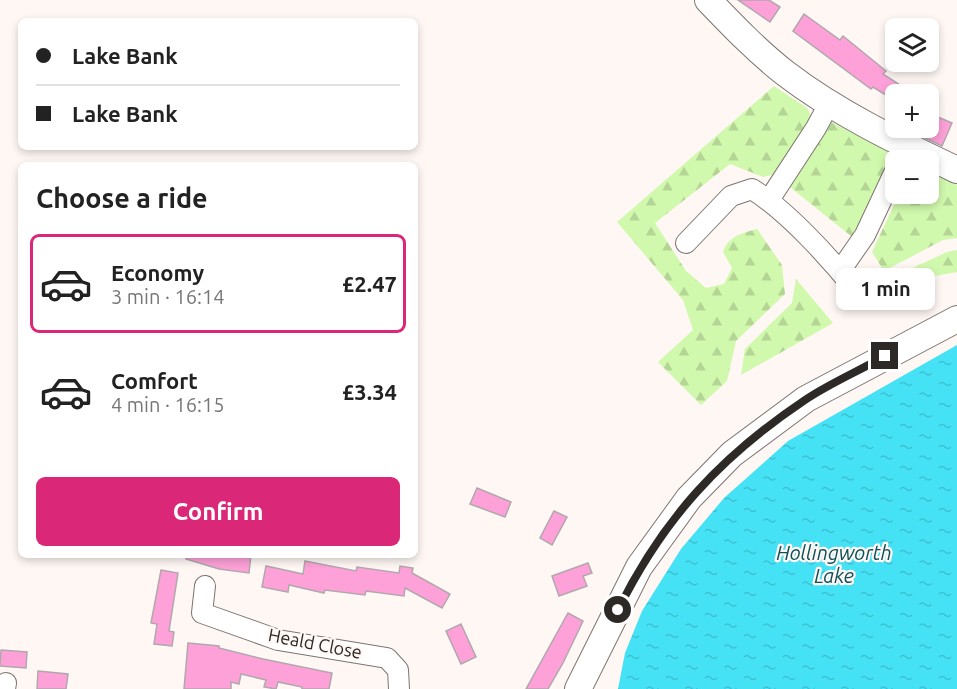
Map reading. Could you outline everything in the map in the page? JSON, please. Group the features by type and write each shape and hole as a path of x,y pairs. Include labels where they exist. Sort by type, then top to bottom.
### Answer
{"main road":[{"path":"708,0 744,37 777,66 898,150"},
{"path":"939,165 957,170"},
{"path":"578,689 639,567 690,498 732,454 806,399 957,319"}],"street":[{"path":"768,200 816,128 829,104"},
{"path":"686,243 731,196 752,189 768,200 840,271 857,292"},
{"path":"840,271 866,235 885,193"},
{"name":"Heald Close","path":"205,586 202,613 278,640 387,658 398,670 399,689"}],"green space":[{"path":"774,86 807,108 813,119 775,174 763,177 730,164 655,223 686,271 706,288 724,284 732,268 723,252 725,247 732,239 746,232 757,229 782,265 785,294 736,341 727,381 701,405 658,362 693,330 683,300 617,222"},
{"path":"827,120 885,150 885,184 856,240 786,184"},
{"path":"939,177 957,185 957,238 943,240 884,271 872,252 894,204 939,204"},
{"path":"957,250 957,272 935,276 898,292 889,279 947,252"},
{"path":"796,279 833,323 741,375 745,349 792,303"}],"water":[{"name":"Hollingworth Lake","path":"957,345 957,689 618,689 625,653 642,611 681,549 724,498 788,441"}],"building":[{"path":"738,0 769,0 780,7 770,22"},
{"path":"804,14 840,40 843,36 885,70 883,74 898,84 885,84 885,94 873,87 871,89 793,31"},
{"path":"939,118 952,123 942,146 925,138 939,138"},
{"path":"477,488 511,502 505,517 470,504"},
{"path":"554,511 567,517 552,545 540,538"},
{"path":"251,558 249,573 219,569 186,559"},
{"path":"305,561 356,571 357,567 399,573 400,566 413,568 412,573 450,594 442,608 405,588 404,596 366,591 365,595 325,590 324,593 289,585 288,592 262,587 266,566 303,574"},
{"path":"588,563 592,573 583,576 587,586 559,596 552,576"},
{"path":"161,570 178,573 169,631 174,632 172,646 154,644 157,624 151,623"},
{"path":"568,613 583,621 563,663 548,689 526,689"},
{"path":"461,624 476,657 461,664 446,631"},
{"path":"188,643 219,646 219,648 263,659 332,673 329,689 302,689 302,687 278,682 276,689 264,687 266,680 241,674 239,684 231,682 231,689 184,689"},
{"path":"1,650 27,652 26,668 0,666"},
{"path":"38,671 68,674 66,689 37,689"}],"route":[{"path":"618,610 639,567 690,498 732,454 806,399 885,356"}]}
